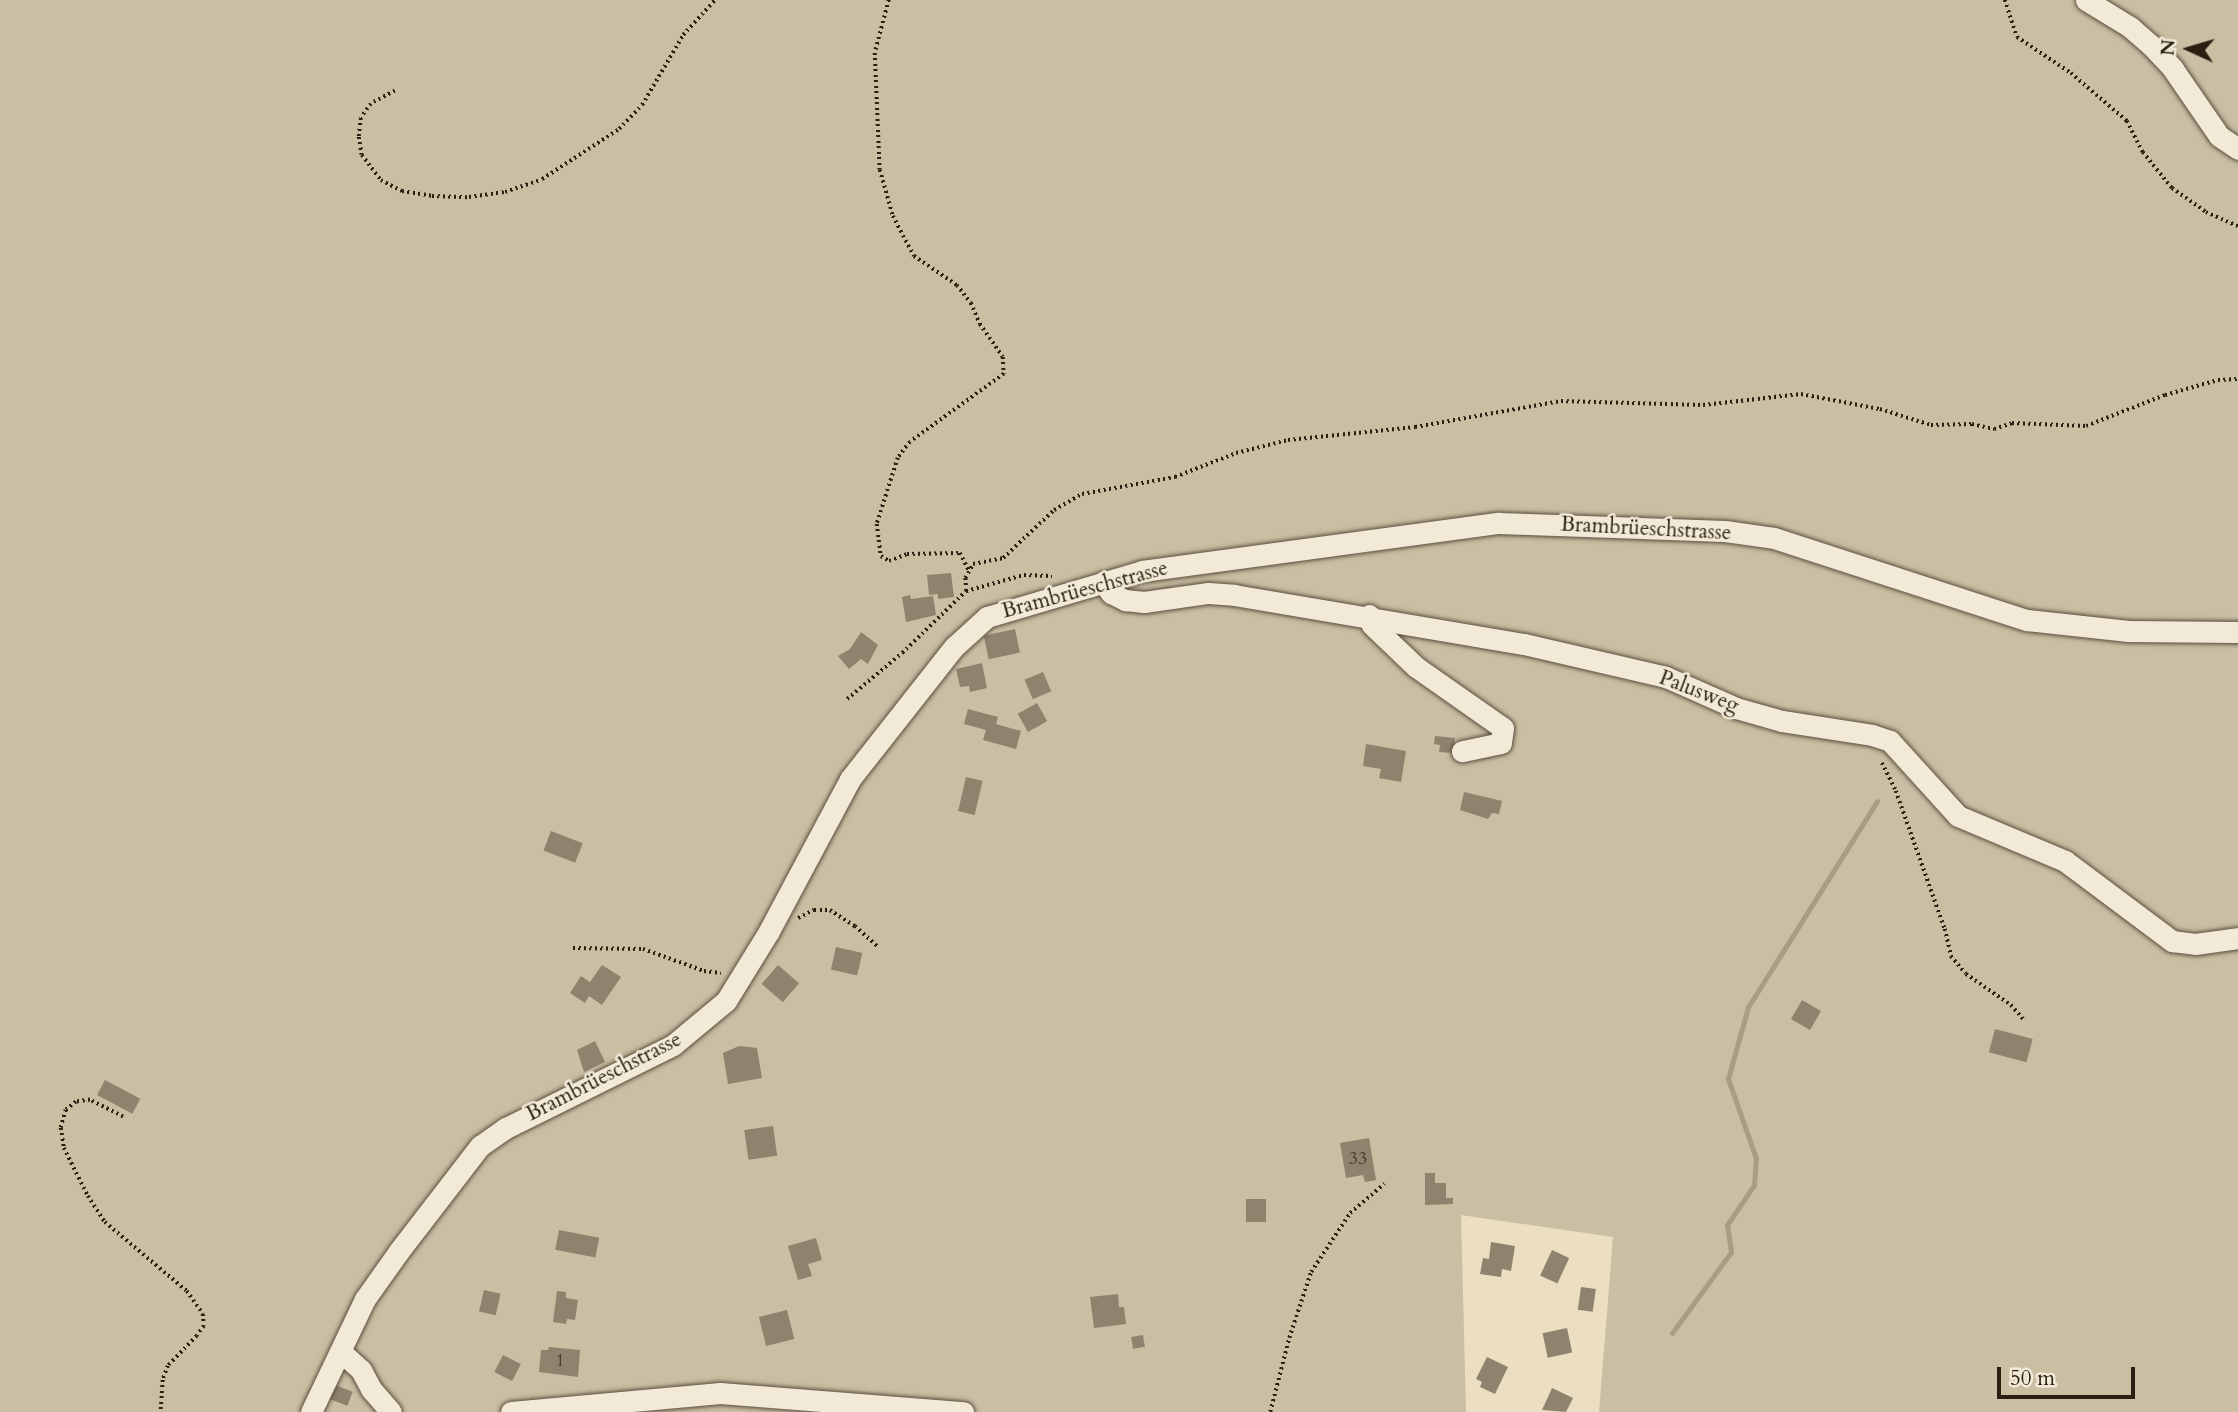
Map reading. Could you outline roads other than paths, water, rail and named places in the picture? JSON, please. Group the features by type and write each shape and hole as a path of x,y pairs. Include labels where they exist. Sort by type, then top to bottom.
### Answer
{"street":[{"path":"2086,0 2130,27 2151,45 2173,69 2219,136 2238,149"},
{"name":"Brambrüeschstrasse","path":"311,1412 372,1290 480,1146 516,1122 673,1045 726,1001 769,931 850,779 892,722 967,633 987,617 1142,571 1499,523 1725,531 1774,538 2027,620 2128,631 2238,632"},
{"name":"Palusweg","path":"1103,582 1111,593 1125,600 1143,602 1208,593 1234,595 1369,615 1524,644 1653,674 1748,712 1782,721 1872,735 1890,741 1958,816 2065,861 2172,941 2195,944 2238,938"},
{"path":"1369,615 1372,625 1416,667 1503,728 1501,743 1462,751"},
{"path":"341,1352 361,1370 371,1389 391,1412"},
{"path":"511,1412 720,1393 964,1412"}],"waterway":[{"path":"1672,1333 1731,1252 1727,1225 1754,1185 1756,1158 1728,1079 1748,1007 1877,801"}]}
